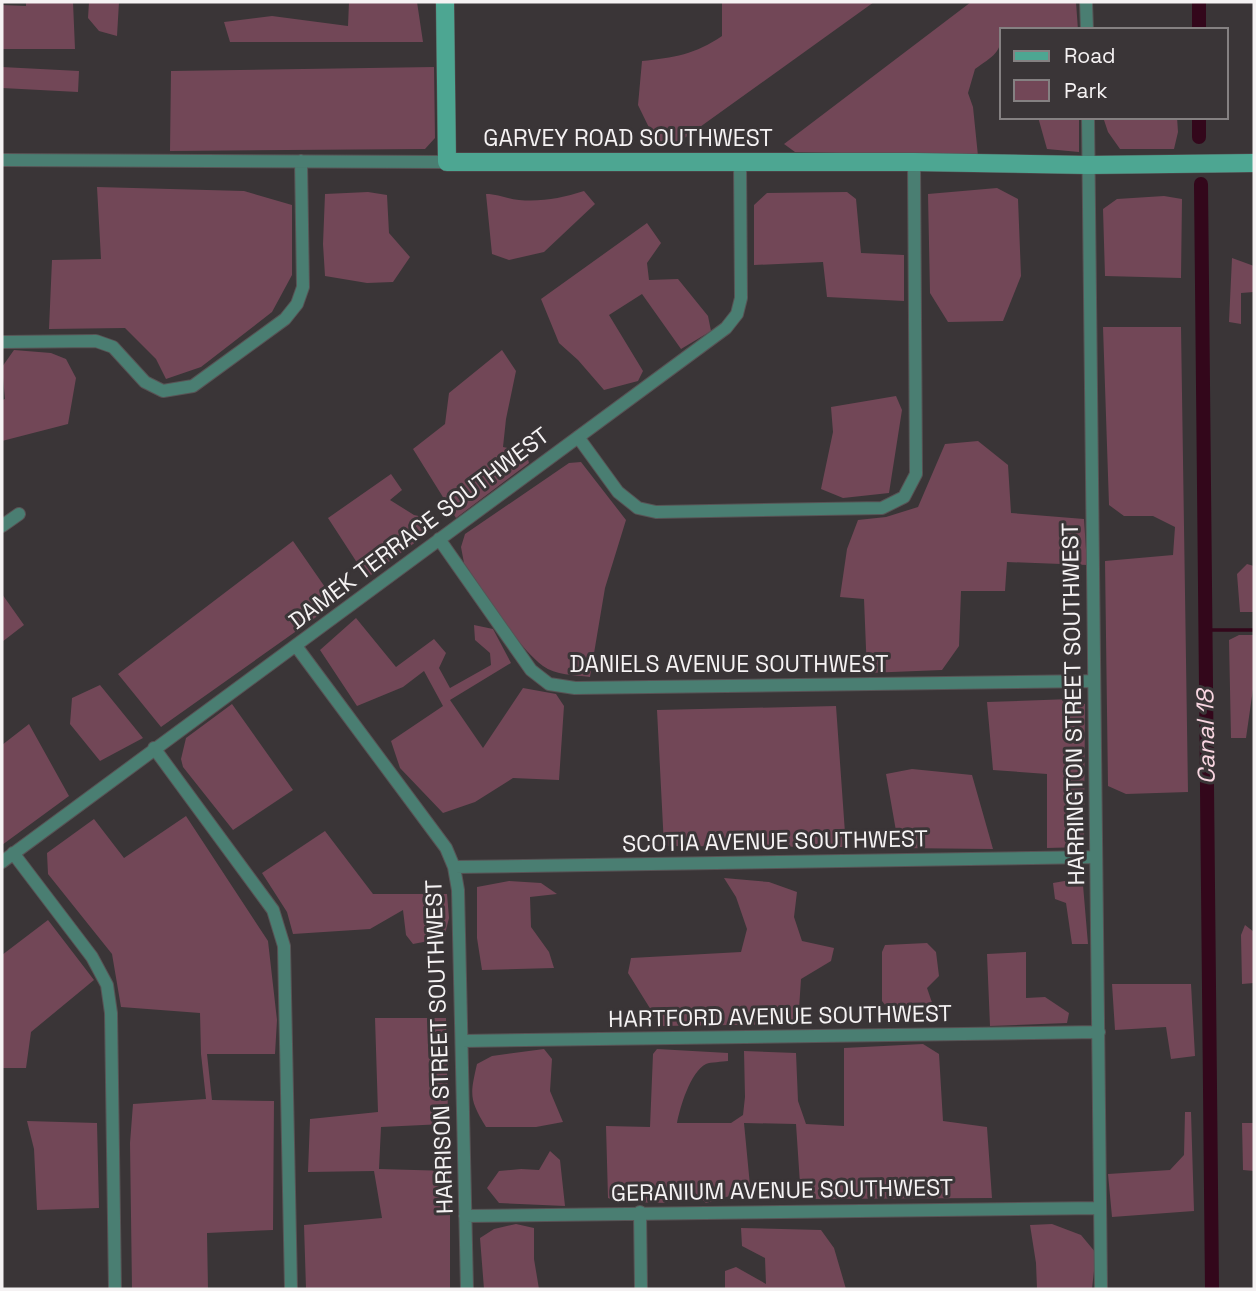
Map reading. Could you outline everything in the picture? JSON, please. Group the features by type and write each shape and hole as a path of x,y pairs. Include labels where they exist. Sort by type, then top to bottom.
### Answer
{"street":[{"path":"445,2 447,162"},
{"path":"1086,2 1087,28"},
{"name":"HARRINGTON STREET SOUTHWEST","path":"1088,119 1101,1289"},
{"name":"GARVEY ROAD SOUTHWEST","path":"2,160 914,162 1088,165 1254,163"},
{"path":"2,342 96,341 113,347 145,382 163,391 193,386 285,319 297,304 303,287 301,161"},
{"path":"578,437 618,492 638,509 656,512 882,508 904,497 916,474 914,162"},
{"name":"DAMEK TERRACE SOUTHWEST","path":"2,862 726,328 737,314 741,298 740,163"},
{"path":"2,526 19,514"},
{"name":"DANIELS AVENUE SOUTHWEST","path":"439,539 531,670 549,684 575,688 1094,681"},
{"name":"HARRISON STREET SOUTHWEST","path":"296,646 446,848 454,867 458,890 467,1289"},
{"path":"154,748 273,910 284,946 292,1289"},
{"path":"13,853 92,957 107,985 111,1023 115,1289"},
{"name":"SCOTIA AVENUE SOUTHWEST","path":"454,867 1096,857"},
{"name":"HARTFORD AVENUE SOUTHWEST","path":"462,1041 1099,1032"},
{"name":"GERANIUM AVENUE SOUTHWEST","path":"465,1216 1099,1208"},
{"path":"640,1212 641,1289"}],"green space":[{"path":"26,2 73,2 75,49 2,49 2,5 26,6"},
{"path":"89,2 119,2 117,36 99,31 88,18"},
{"path":"349,2 417,2 423,42 230,42 224,22 272,16 348,26"},
{"path":"722,2 874,2 679,142 657,144 638,105 642,61 684,54 722,36"},
{"path":"971,2 1076,2 1078,28 1000,28 998,49 975,69 968,93 973,107 978,156 795,152 784,144"},
{"path":"2,67 79,71 78,92 2,88"},
{"path":"434,67 435,138 425,149 170,151 171,71"},
{"path":"1039,119 1079,119 1079,152 1047,149"},
{"path":"1104,119 1177,119 1178,132 1174,149 1120,149 1108,132"},
{"path":"97,187 244,191 292,205 292,275 272,312 201,367 166,379 156,359 125,328 49,329 52,260 101,259"},
{"path":"997,188 1018,199 1021,276 1003,321 948,322 930,293 928,194"},
{"path":"584,191 595,204 544,252 509,260 492,254 486,194 536,200"},
{"path":"368,192 387,195 389,233 410,257 393,282 367,283 325,276 325,194"},
{"path":"847,192 856,199 861,253 904,255 904,301 827,297 823,262 754,265 754,205 767,193"},
{"path":"1164,196 1182,199 1181,278 1105,276 1103,209 1117,199"},
{"path":"647,223 661,243 647,263 649,280 678,279 708,316 711,331 681,349 642,294 609,315 643,371 638,381 604,390 559,343 541,299"},
{"path":"1232,258 1254,266 1254,292 1241,293 1241,324 1229,322"},
{"path":"1103,327 1181,327 1188,792 1126,794 1108,786 1105,561 1173,555 1175,527 1153,516 1124,516 1109,505"},
{"path":"14,350 51,353 66,359 76,378 68,424 2,441 2,400 5,399 2,367"},
{"path":"502,350 516,371 503,447 526,452 529,463 456,518 413,449 445,424 449,393"},
{"path":"896,396 902,410 889,493 843,498 821,489 833,432 831,407"},
{"path":"978,441 1008,465 1011,513 1084,519 1087,565 1007,562 1005,591 961,591 959,646 942,670 867,673 864,599 840,597 847,549 858,520 886,517 918,507 945,444"},
{"path":"581,462 626,520 605,588 590,677 553,671 533,657 512,632 464,563 461,547 465,534 569,463"},
{"path":"391,474 402,490 390,500 414,515 436,520 436,527 367,578 328,518"},
{"path":"293,541 336,603 161,727 118,674"},
{"path":"1247,564 1254,566 1254,612 1240,612 1237,574"},
{"path":"2,594 24,625 2,642"},
{"path":"356,618 396,667 434,639 446,653 439,668 450,688 491,665 490,653 475,640 474,625 493,629 511,663 450,700 483,748 523,688 556,694 564,706 559,780 513,778 475,802 443,813 400,768 391,741 443,706 424,671 403,687 357,706 320,650"},
{"path":"1239,635 1254,635 1254,682 1246,738 1231,738 1229,640"},
{"path":"100,685 143,738 100,761 70,724 72,698"},
{"path":"1071,699 1085,704 1084,847 1047,848 1047,774 993,770 987,702"},
{"path":"232,704 293,790 233,830 183,767 181,759 186,738"},
{"path":"836,706 846,847 664,846 657,710"},
{"path":"29,724 69,796 2,845 2,745"},
{"path":"912,769 972,775 993,849 899,848 886,774"},
{"path":"186,816 268,941 277,1020 275,1054 207,1054 212,1100 274,1101 273,1230 207,1233 208,1289 132,1289 130,1143 133,1104 206,1099 200,1013 121,1007 112,954 48,874 47,853 94,819 124,858"},
{"path":"325,831 373,894 447,894 449,918 444,938 413,944 406,935 403,910 370,929 293,934 287,912 262,873"},
{"path":"724,878 769,882 797,892 794,917 802,941 834,948 831,961 801,979 798,1024 661,1026 628,973 631,958 741,952 747,929 736,897"},
{"path":"1076,879 1083,885 1088,944 1072,944 1066,903 1055,899 1053,883"},
{"path":"509,881 541,883 557,894 530,897 531,927 549,952 554,968 482,970 477,938 477,887"},
{"path":"48,920 94,980 31,1032 26,1068 2,1068 2,955"},
{"path":"1245,925 1254,932 1254,983 1242,984 1241,935"},
{"path":"927,943 936,952 939,976 927,988 938,1020 897,1020 882,1001 882,952 885,945"},
{"path":"1026,952 1026,998 1045,997 1069,1013 1067,1023 990,1026 987,954"},
{"path":"1112,984 1191,984 1195,1056 1171,1059 1166,1027 1115,1030"},
{"path":"375,1018 446,1018 448,1117 444,1124 381,1127 379,1169 450,1171 450,1289 306,1289 304,1225 382,1218 374,1171 308,1172 310,1119 378,1112"},
{"path":"923,1044 939,1054 943,1121 987,1127 992,1198 801,1199 796,1124 744,1123 751,1196 733,1195 706,1203 690,1188 669,1203 620,1202 608,1198 606,1126 650,1127 653,1054 657,1049 728,1053 728,1061 706,1064 695,1074 677,1123 731,1123 743,1115 744,1051 796,1053 798,1101 806,1124 844,1126 844,1048"},
{"path":"544,1049 552,1059 550,1091 563,1122 536,1127 486,1127 472,1097 477,1064 492,1056"},
{"path":"1185,1112 1191,1112 1194,1211 1112,1217 1108,1174 1170,1170 1184,1155"},
{"path":"27,1121 97,1123 99,1208 37,1210 34,1149"},
{"path":"1242,1123 1254,1123 1254,1171 1243,1170"},
{"path":"550,1151 560,1160 565,1206 499,1203 487,1188 499,1171 539,1170"},
{"path":"516,1224 534,1228 534,1259 539,1289 484,1289 480,1238 494,1229"},
{"path":"1052,1224 1081,1235 1096,1253 1092,1289 1037,1289 1030,1225"},
{"path":"741,1228 821,1230 834,1248 846,1289 725,1289 725,1271 736,1267 766,1284 765,1258 742,1246"}],"waterway":[{"name":"Canal 18","path":"1199,2 1199,28"},
{"name":"Canal 18","path":"1199,119 1199,137"},
{"name":"Canal 18","path":"1201,184 1212,1289"},
{"path":"1205,630 1254,630"}]}
